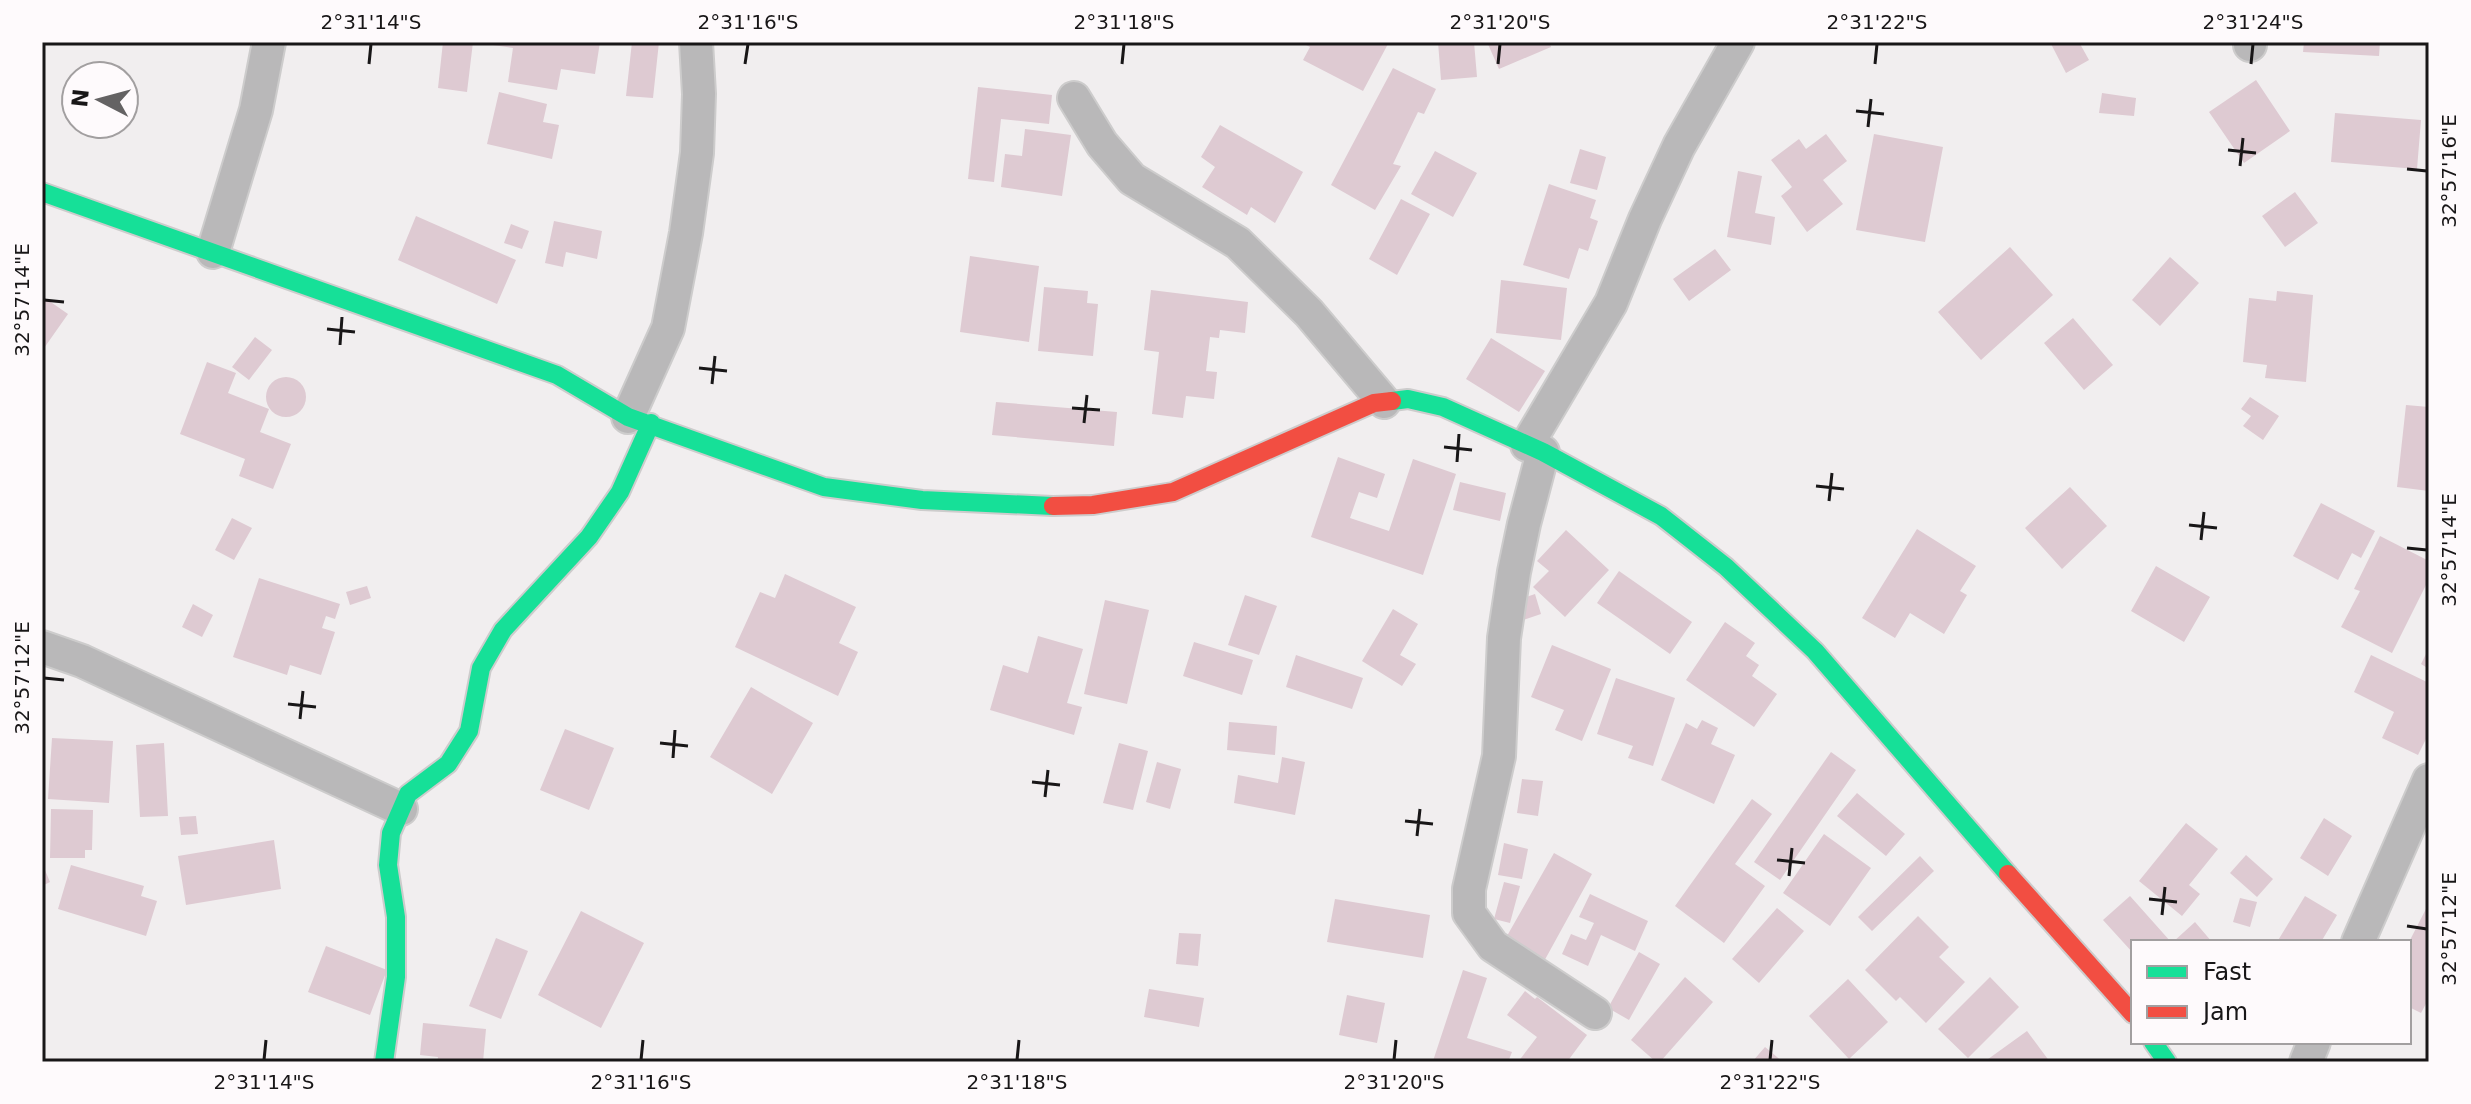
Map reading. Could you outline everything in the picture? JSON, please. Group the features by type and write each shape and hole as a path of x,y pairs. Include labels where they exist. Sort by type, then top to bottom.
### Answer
{"street":[{"path":"213,252 256,110 269,42"},
{"path":"384,1062 396,977 396,917 388,865 391,833 408,794 448,764 469,731 481,668 503,630 589,537 620,492 668,328 686,233 697,153 699,94 696,42"},
{"path":"1595,1013 1493,946 1469,913 1469,889 1499,756 1504,638 1535,449 1611,303 1679,146 1738,42"},
{"path":"1074,98 1102,144 1132,179 1238,243 1309,313 1384,402"},
{"path":"42,192 557,375 640,420 824,487 922,500 1017,506 1093,505 1173,492 1374,403 1408,399 1443,407 1535,449 1661,516 1726,567 1815,651 1959,820 2131,1012"},
{"path":"42,647 82,661 401,809"},
{"path":"2359,940 2429,780"},
{"path":"2154,1044 2167,1062"}],"building":[{"path":"443,42 473,42 467,92 438,88"},
{"path":"494,42 600,42 595,74 561,69 557,90 508,82 513,48 493,45"},
{"path":"632,42 659,42 653,98 626,96"},
{"path":"1300,42 1389,42 1363,91 1303,60 1310,47"},
{"path":"1438,42 1474,42 1477,77 1441,80"},
{"path":"1487,42 1549,42 1551,47 1499,69"},
{"path":"2050,42 2079,42 2089,60 2066,73"},
{"path":"2304,42 2380,42 2379,56 2303,52"},
{"path":"1393,68 1436,89 1424,114 1418,112 1393,164 1401,166 1375,210 1331,185"},
{"path":"2256,80 2290,131 2244,163 2209,112"},
{"path":"978,87 1052,95 1049,124 1001,119 994,182 968,179"},
{"path":"499,92 547,104 543,122 559,125 552,159 487,144"},
{"path":"2102,93 2136,98 2134,116 2099,113"},
{"path":"2335,113 2421,120 2417,169 2331,162"},
{"path":"1220,125 1303,172 1275,223 1251,207 1247,215 1202,187 1215,167 1201,157"},
{"path":"1025,129 1071,135 1062,196 1001,187 1005,154 1022,156"},
{"path":"1826,134 1847,161 1823,180 1843,204 1807,232 1781,196 1792,187 1771,160 1799,139 1806,149"},
{"path":"1874,134 1943,147 1925,242 1856,230"},
{"path":"1580,149 1606,157 1597,190 1570,183"},
{"path":"1435,151 1477,173 1453,217 1411,194"},
{"path":"1738,171 1762,176 1755,213 1775,217 1771,245 1727,237"},
{"path":"1549,184 1596,200 1590,218 1598,221 1588,251 1579,248 1569,279 1523,265"},
{"path":"2295,192 2318,223 2285,247 2262,216"},
{"path":"1401,199 1430,214 1397,275 1369,259"},
{"path":"416,216 516,260 497,304 398,260"},
{"path":"554,221 602,231 597,259 566,252 563,267 545,263"},
{"path":"511,224 529,231 522,249 504,243"},
{"path":"2010,247 2053,295 1981,360 1938,312"},
{"path":"1715,249 1731,270 1689,301 1673,279"},
{"path":"970,256 1039,266 1029,342 960,332"},
{"path":"2170,257 2199,283 2160,326 2132,300"},
{"path":"1501,280 1567,288 1561,340 1496,333"},
{"path":"1044,287 1088,291 1087,303 1098,304 1093,356 1038,351"},
{"path":"1151,290 1248,302 1245,333 1220,330 1219,338 1210,337 1206,371 1217,372 1214,399 1186,396 1183,418 1152,414 1159,352 1144,350"},
{"path":"2277,291 2313,295 2306,382 2265,378 2267,365 2243,362 2249,298 2276,301"},
{"path":"42,296 68,314 42,351"},
{"path":"2073,318 2113,365 2084,390 2044,343"},
{"path":"255,337 272,350 249,380 232,367"},
{"path":"1491,338 1545,371 1519,412 1466,379"},
{"path":"207,362 236,373 228,393 269,409 260,432 291,444 273,489 239,476 245,459 180,434"},
{"path":"286,377 300,383 306,397 300,411 286,417 272,411 266,397 272,383"},
{"path":"2250,397 2279,416 2263,440 2243,426 2251,416 2241,409"},
{"path":"996,402 1117,412 1114,446 992,435"},
{"path":"2406,405 2429,407 2429,491 2397,487"},
{"path":"1338,457 1385,474 1377,498 1359,492 1350,518 1389,531 1413,459 1456,474 1423,575 1311,537"},
{"path":"1460,482 1506,493 1500,521 1453,510"},
{"path":"2070,487 2107,526 2062,569 2025,528"},
{"path":"2321,503 2375,531 2361,558 2352,553 2338,580 2293,556"},
{"path":"232,518 252,528 234,560 215,550"},
{"path":"1917,529 1976,566 1960,591 1967,595 1944,634 1910,613 1895,638 1862,618"},
{"path":"1566,530 1609,570 1565,617 1533,587 1549,571 1537,561"},
{"path":"2380,536 2429,561 2429,579 2392,653 2341,627 2360,591 2354,589"},
{"path":"2156,566 2210,597 2184,642 2131,611"},
{"path":"1619,571 1692,622 1670,654 1597,603"},
{"path":"785,574 856,607 839,643 858,652 838,696 735,647 760,592 775,598"},
{"path":"259,578 340,604 335,619 326,616 322,628 335,632 321,675 290,665 287,675 233,657"},
{"path":"367,586 371,598 350,605 346,592"},
{"path":"1535,594 1541,614 1517,622 1511,602"},
{"path":"1245,595 1277,606 1259,655 1228,645"},
{"path":"1105,600 1149,610 1127,704 1084,694"},
{"path":"193,604 213,615 202,637 182,627"},
{"path":"1393,609 1418,624 1400,655 1416,664 1402,686 1362,661"},
{"path":"1725,622 1755,643 1746,656 1759,665 1752,676 1777,694 1754,727 1686,680"},
{"path":"1038,636 1083,649 1067,703 1082,707 1074,735 990,710 1003,665 1028,673"},
{"path":"1194,642 1253,660 1242,695 1183,676"},
{"path":"1552,645 1611,669 1582,741 1555,730 1564,710 1531,697"},
{"path":"2429,648 2429,669 2421,664"},
{"path":"1296,655 1363,678 1352,709 1286,687"},
{"path":"2371,655 2429,683 2429,733 2418,755 2382,738 2394,712 2354,692"},
{"path":"1616,678 1675,698 1653,766 1628,758 1633,746 1597,734"},
{"path":"751,687 813,723 772,794 710,757"},
{"path":"1702,720 1718,728 1711,744 1735,755 1714,804 1661,780 1686,723 1697,729"},
{"path":"1229,722 1277,726 1275,755 1227,750"},
{"path":"565,729 614,748 589,810 540,790"},
{"path":"52,738 113,741 109,803 48,799"},
{"path":"164,743 168,816 140,817 136,745"},
{"path":"1119,743 1148,751 1133,810 1103,803"},
{"path":"1831,752 1856,770 1780,880 1754,862"},
{"path":"1282,757 1305,762 1295,815 1234,803 1238,775 1278,783"},
{"path":"1157,762 1181,769 1170,809 1146,802"},
{"path":"1522,779 1543,781 1538,816 1517,813"},
{"path":"1857,793 1905,834 1886,856 1837,816"},
{"path":"1752,799 1772,814 1735,864 1765,886 1724,943 1675,906"},
{"path":"51,809 93,810 92,850 85,850 85,858 50,858"},
{"path":"196,816 198,834 181,835 179,817"},
{"path":"2324,818 2352,836 2328,876 2300,858"},
{"path":"2186,823 2218,849 2189,885 2200,894 2182,916 2139,881"},
{"path":"1824,834 1871,868 1830,926 1783,893"},
{"path":"274,840 281,889 186,905 178,856"},
{"path":"1504,843 1528,849 1522,879 1498,875"},
{"path":"1554,853 1592,874 1542,965 1503,943"},
{"path":"2246,855 2273,879 2257,897 2230,873"},
{"path":"1920,856 1934,871 1872,931 1858,917"},
{"path":"42,863 50,882 42,886"},
{"path":"71,865 144,886 141,896 157,901 146,936 58,909"},
{"path":"1504,882 1520,886 1510,923 1494,919"},
{"path":"1590,894 1648,921 1635,951 1601,935 1588,966 1562,954 1571,934 1586,940 1594,923 1579,917"},
{"path":"2130,896 2169,940 2131,940 2131,951 2103,920"},
{"path":"2305,896 2337,915 2322,940 2278,940"},
{"path":"2240,898 2257,902 2250,927 2233,922"},
{"path":"1335,899 1430,915 1423,958 1327,942"},
{"path":"2429,903 2429,998 2421,1013 2411,1008 2410,940"},
{"path":"1777,908 1804,931 1759,983 1732,959"},
{"path":"581,911 644,943 601,1028 538,995"},
{"path":"1918,916 1949,947 1939,957 1965,982 1926,1023 1900,997 1896,1001 1865,970"},
{"path":"2195,922 2210,940 2175,940"},
{"path":"1179,933 1201,934 1198,966 1176,964"},
{"path":"496,938 528,951 501,1019 469,1006"},
{"path":"326,946 387,970 370,1015 308,992"},
{"path":"1639,952 1660,964 1629,1020 1608,1008"},
{"path":"1463,970 1487,978 1467,1038 1512,1052 1508,1062 1433,1061"},
{"path":"1685,977 1713,1002 1660,1062 1656,1062 1631,1040"},
{"path":"1990,977 2019,1007 1968,1058 1938,1029"},
{"path":"1848,979 1888,1022 1849,1059 1809,1016"},
{"path":"1149,989 1204,998 1199,1027 1144,1017"},
{"path":"1525,991 1587,1035 1567,1062 1518,1062 1537,1037 1507,1015"},
{"path":"1347,995 1385,1003 1377,1043 1339,1035"},
{"path":"423,1023 486,1029 483,1062 437,1062 438,1057 420,1055"},
{"path":"2027,1031 2050,1062 1984,1062"},
{"path":"1765,1047 1783,1062 1752,1062"}],"traffic: fast":[{"path":"42,192 557,375 628,417 824,487 922,500 1053,506"},
{"path":"1392,401 1408,399 1443,407 1543,452 1661,516 1726,567 1815,651 2008,874"},
{"path":"384,1062 396,977 396,917 388,865 391,833 408,794 448,764 469,731 481,668 503,630 589,537 620,492 651,423"},
{"path":"2154,1044 2167,1062"}],"traffic: jam":[{"path":"1053,506 1093,505 1173,492 1374,403 1392,401"},
{"path":"2008,874 2131,1012"}]}
